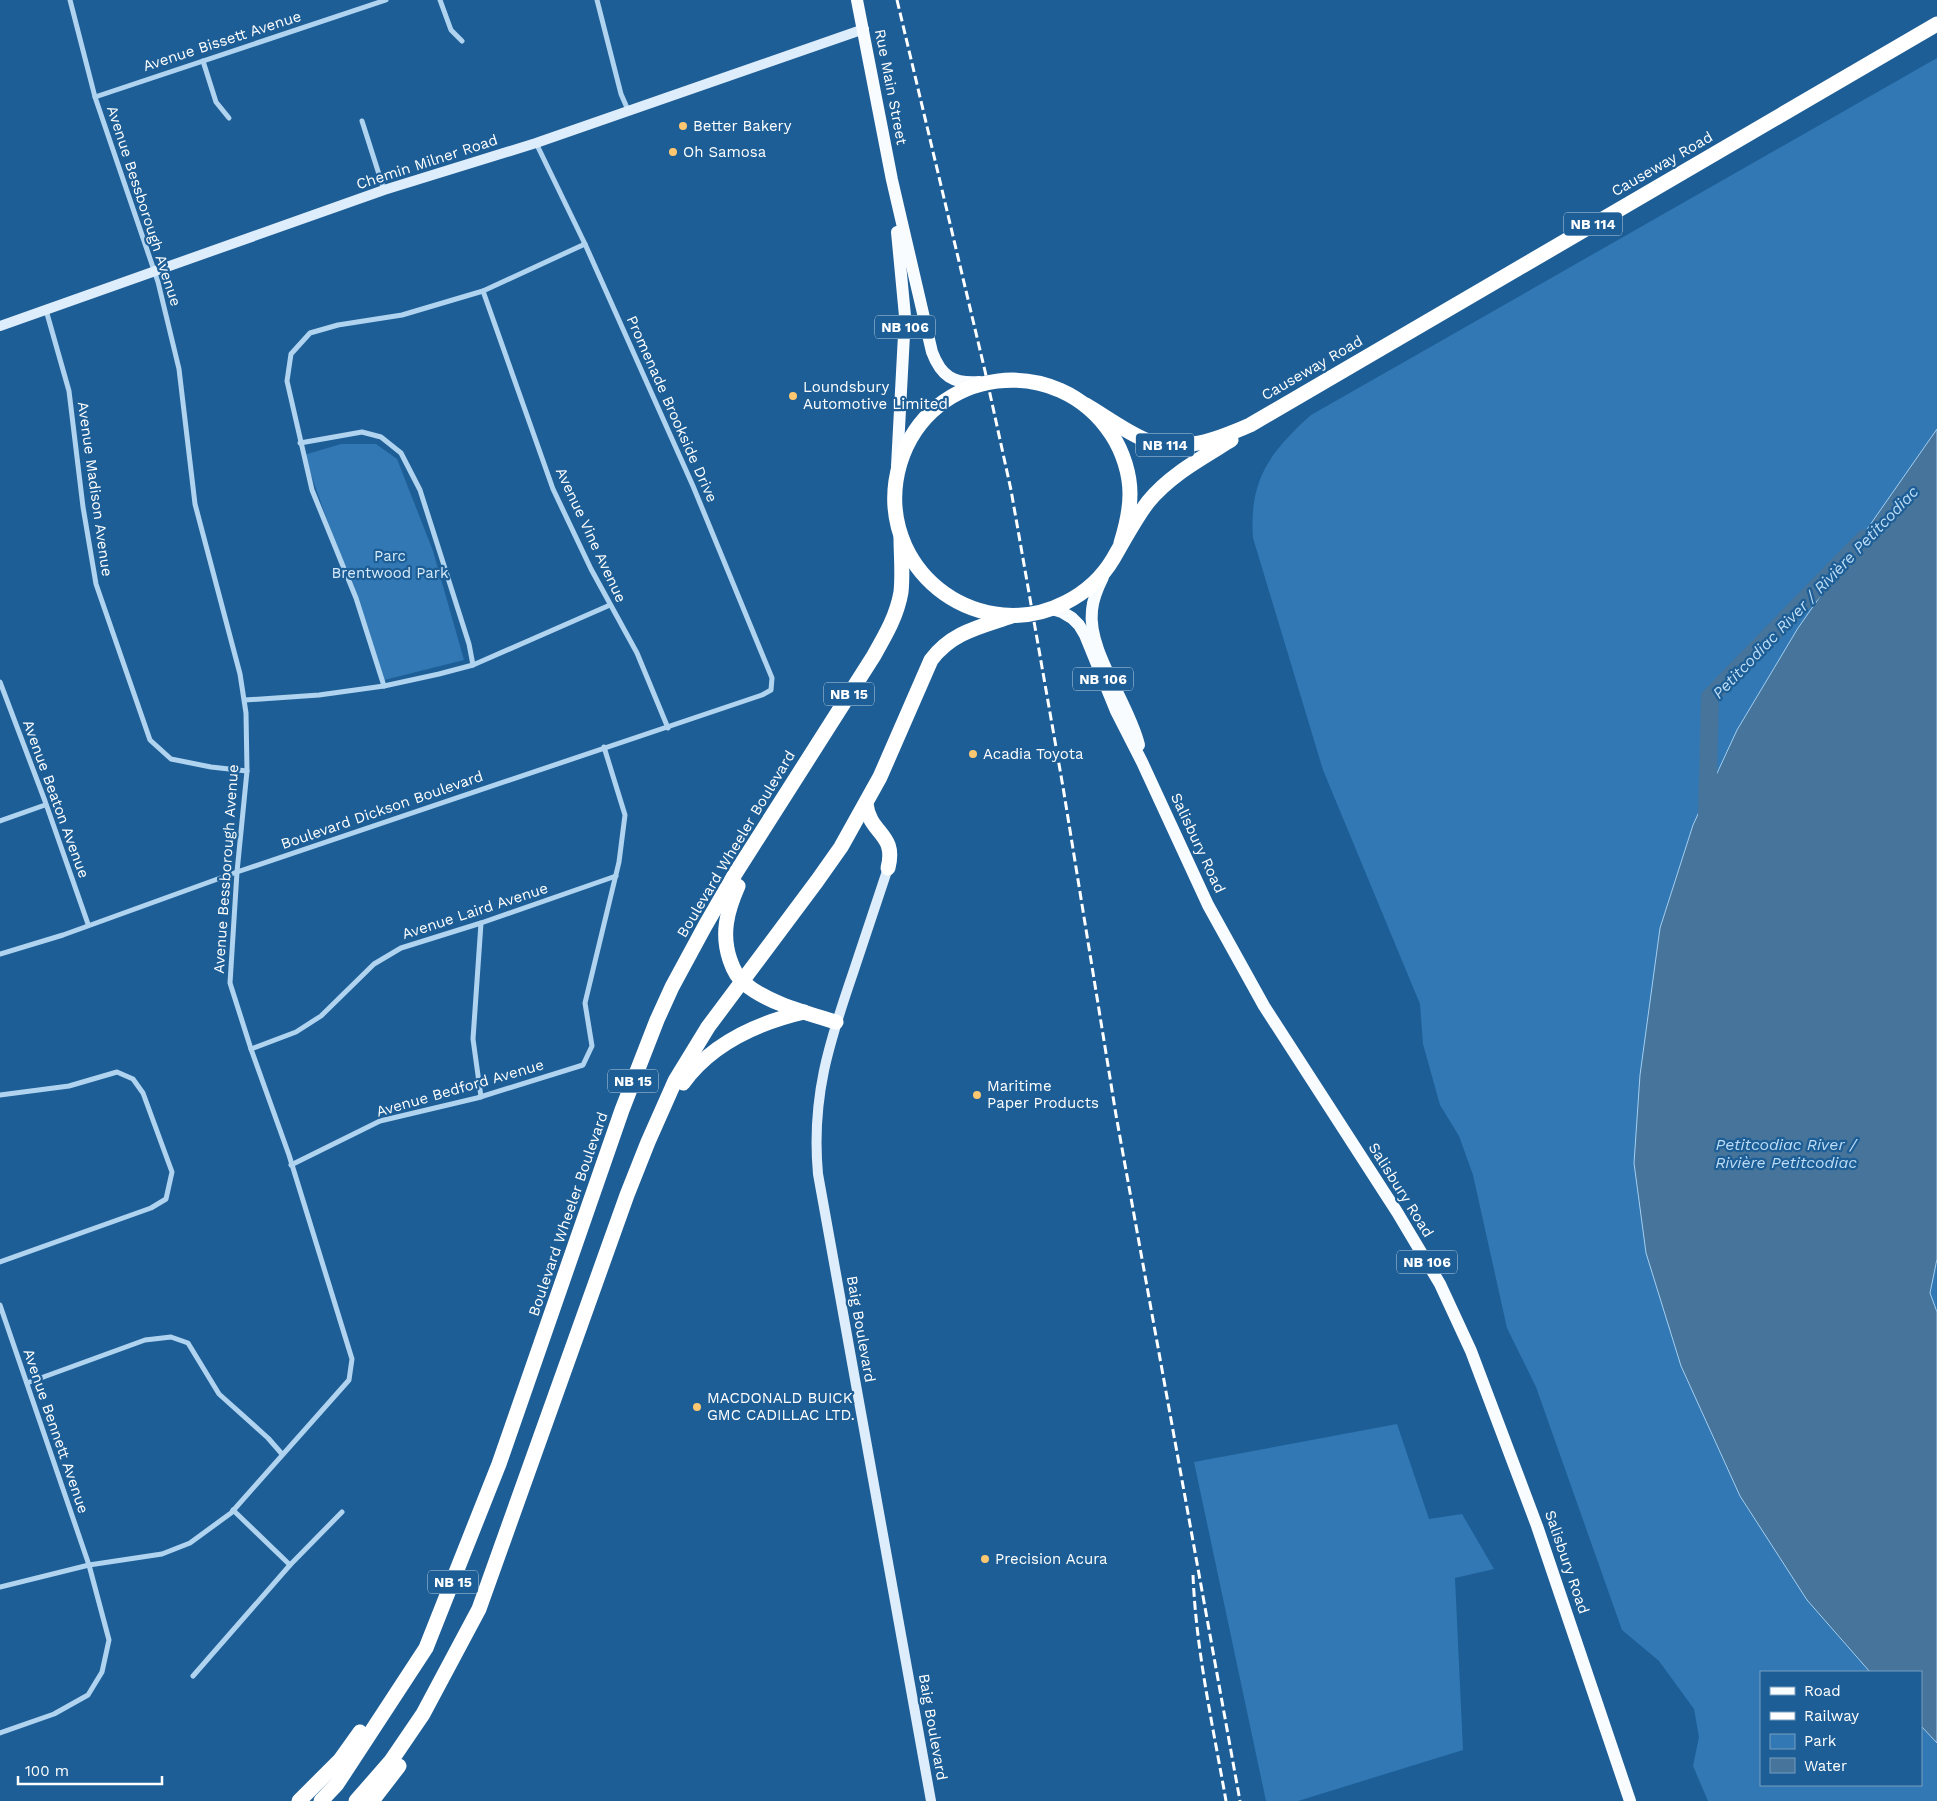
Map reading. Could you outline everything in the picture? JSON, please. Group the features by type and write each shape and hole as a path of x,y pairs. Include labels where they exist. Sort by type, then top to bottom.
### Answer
{"highway":[{"name":"Causeway Road","path":"1086,405 1145,440 1175,447 1219,438 1250,425 1937,24"},
{"path":"1010,379 1032,381 1053,386 1086,405 1104,423 1113,437 1127,468 1130,502 1122,543 1112,561 1096,581 1075,598 1052,609 1012,616 991,614 971,608 936,588 917,567 910,556 901,537 895,506 897,474 904,452 914,432 929,414 946,399 989,382 1010,379"},
{"name":"Causeway Road","path":"1122,543 1149,502 1165,485 1187,467 1232,439 1250,425"},
{"name":"Boulevard Wheeler Boulevard","path":"322,1801 337,1784 426,1648 499,1464 600,1173 654,1028 688,956 758,838 873,657 893,620 901,591 901,537"},
{"name":"NB 15","path":"356,1801 391,1761 423,1714 479,1609 627,1195 675,1081 708,1027 841,847 866,804 891,753 927,669 936,653 942,646 957,636 1012,616"},
{"path":"866,804 871,820 890,847 891,854 888,868"},
{"path":"758,838 733,896 725,926 726,945 734,970 742,982 760,994 804,1012 836,1022"},
{"path":"657,1122 692,1070 710,1053 760,1025 804,1012"},
{"path":"372,1801 425,1727 462,1655 479,1609"},
{"path":"299,1801 340,1760 406,1669 441,1611"}],"main road":[{"name":"Rue Main Street","path":"857,0 892,180 932,352 937,366 955,380 966,383 989,382"},
{"name":"Rue Main Street","path":"892,180 906,316 897,474"},
{"name":"Salisbury Road","path":"1112,561 1097,590 1092,610 1092,627 1095,643 1135,728 1142,762"},
{"name":"Salisbury Road","path":"1052,609 1062,612 1079,625 1116,710 1208,905 1248,979 1397,1212 1440,1284 1470,1351 1537,1526 1630,1801"}],"street":[{"name":"Avenue Bessborough Avenue","path":"0,1587 89,1564 162,1554 190,1543 233,1510 349,1380 352,1358 289,1156 230,983 237,872 247,771 245,700 240,674 195,504 179,368 154,270 95,97 70,0"},
{"name":"Avenue Bissett Avenue","path":"95,97 386,0"},
{"path":"440,0 451,30 462,41"},
{"path":"597,0 621,94 628,110"},
{"name":"Chemin Milner Road","path":"0,326 384,190 536,143 864,30"},
{"path":"203,61 216,102 229,118"},
{"path":"362,121 384,190"},
{"name":"Promenade Brookside Drive","path":"536,143 585,244 693,486 772,678 771,690"},
{"path":"384,686 356,598 312,490 287,381 291,354 310,333 338,325 402,315 484,291 585,244"},
{"name":"Avenue Vine Avenue","path":"484,291 553,489 591,569 636,654 668,728"},
{"name":"Avenue Madison Avenue","path":"45,310 69,391 83,507 96,584 150,740 171,759 210,767 247,771"},
{"path":"300,444 362,432 381,437 401,453 420,490 469,644 473,665"},
{"path":"245,700 319,695 384,686 473,665 610,605"},
{"name":"Avenue Beaton Avenue","path":"0,682 88,924"},
{"name":"Boulevard Dickson Boulevard","path":"0,954 63,934 237,872 604,747 668,728 762,695 771,690"},
{"path":"604,747 625,815 616,876"},
{"path":"0,821 45,805"},
{"name":"Baig Boulevard","path":"888,868 827,1052 818,1105 816,1152 818,1174 931,1801"},
{"name":"Avenue Laird Avenue","path":"251,1049 296,1032 321,1016 374,964 401,948 481,923 616,876"},
{"name":"Avenue Bedford Avenue","path":"291,1166 380,1121 481,1097 583,1065 592,1046 585,1003 616,876"},
{"path":"481,923 473,1039 481,1097"},
{"path":"0,1095 69,1086 117,1072 133,1079 143,1093 172,1172 166,1199 151,1208 0,1262"},
{"name":"Avenue Bennett Avenue","path":"0,1305 89,1564 109,1640 102,1672 88,1695 54,1714 0,1732"},
{"path":"27,1383 145,1340 171,1337 188,1344 219,1394 282,1454"},
{"path":"233,1510 290,1565"},
{"path":"193,1676 290,1565 342,1512"}],"green space":[{"path":"1937,58 1937,429 1798,628 1737,730 1693,825 1660,928 1640,1075 1681,1366 1740,1496 1807,1600 1869,1671 1760,1671 1760,1786 1922,1786 1922,1727 1937,1743 1937,1801 1708,1801 1693,1766 1699,1737 1694,1709 1659,1661 1622,1630 1536,1387 1507,1328 1473,1175 1459,1136 1440,1105 1423,1044 1420,1004 1323,770 1253,538 1254,500 1265,469 1273,455 1284,442 1311,415"},
{"name":"Parc Brentwood Park","path":"341,444 376,444 397,459 433,551 464,660 384,680 304,455"},
{"path":"1937,1259 1937,1312 1930,1293"},
{"path":"1397,1424 1429,1519 1462,1514 1494,1569 1455,1578 1463,1750 1298,1801 1266,1801 1194,1462"}],"water":[{"name":"Petitcodiac River / Rivière Petitcodiac","path":"1937,429 1937,1259 1930,1293 1937,1312 1937,1743 1922,1727 1922,1671 1869,1671 1807,1600 1740,1496 1681,1366 1646,1253 1634,1163 1640,1075 1660,928 1693,825 1737,730 1798,628"}],"waterway":[{"name":"Petitcodiac River / Rivière Petitcodiac","path":"1707,816 1710,697 1865,538"}],"railway":[{"path":"897,0 985,371 1011,490 1063,787 1116,1115 1240,1801"},
{"path":"1193,1575 1201,1660 1226,1801"}],"place":[{"name":"Better Bakery","path":"683,126"},
{"name":"Oh Samosa","path":"673,152"},
{"name":"Loundsbury Automotive Limited","path":"793,396"},
{"name":"Acadia Toyota","path":"973,754"},
{"name":"Maritime Paper Products","path":"977,1095"},
{"name":"MACDONALD BUICK GMC CADILLAC LTD.","path":"697,1407"},
{"name":"Precision Acura","path":"985,1559"}]}
